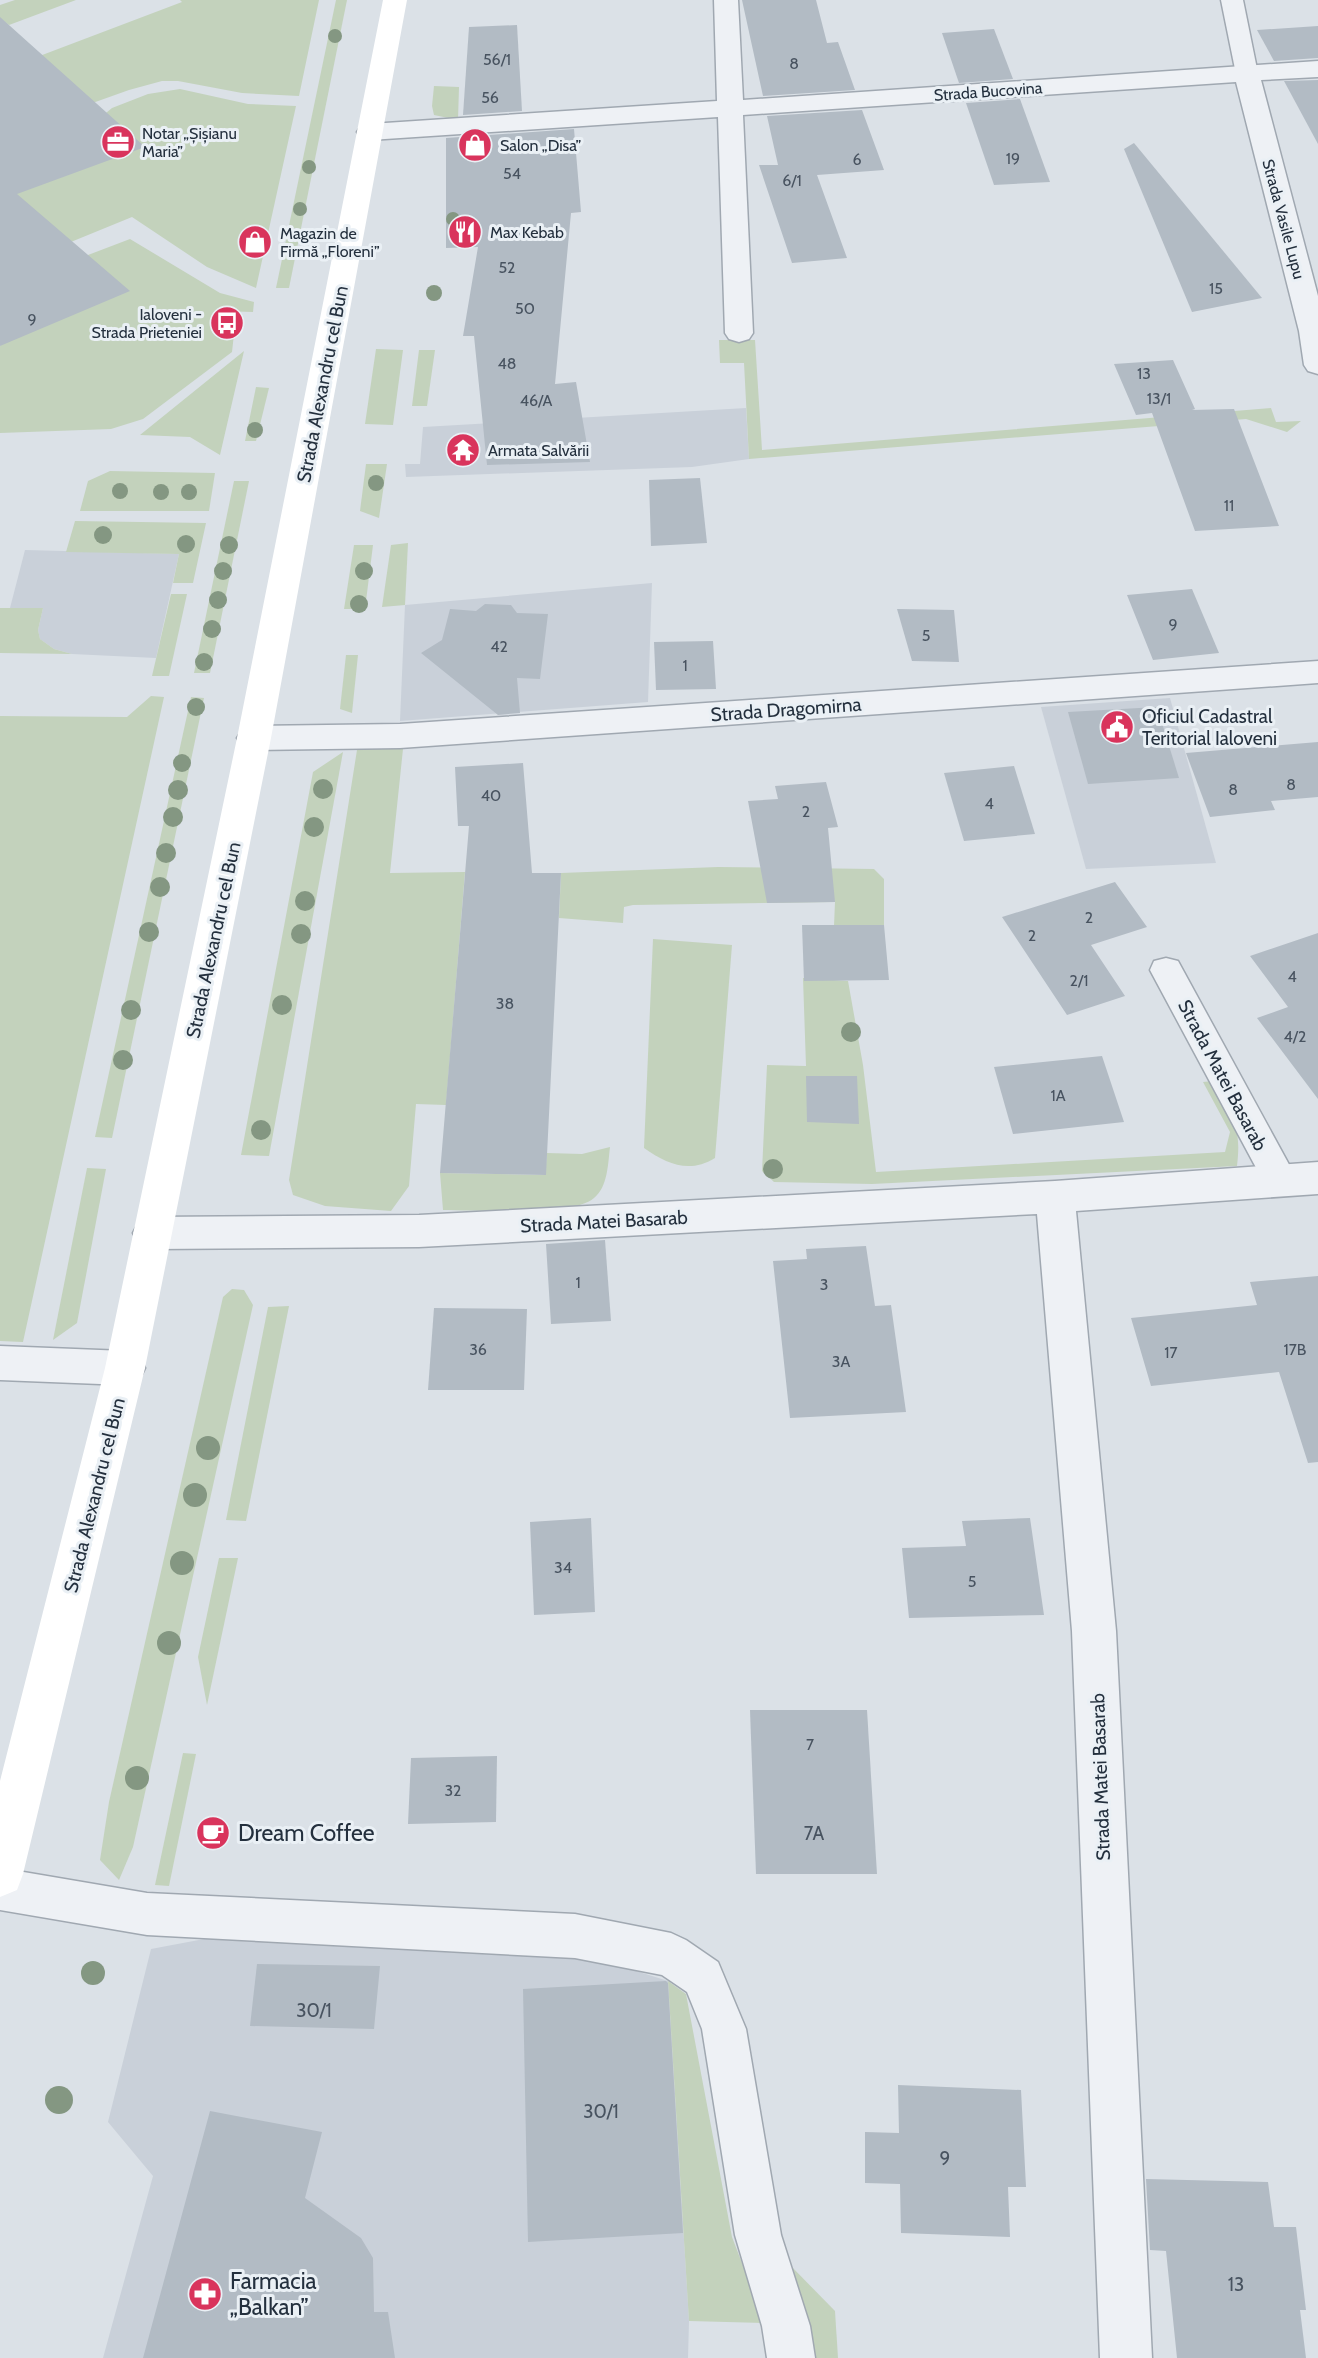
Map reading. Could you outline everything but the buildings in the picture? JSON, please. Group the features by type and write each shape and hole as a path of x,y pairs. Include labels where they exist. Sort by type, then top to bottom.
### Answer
{"main road":[{"name":"Strada Alexandru cel Bun","path":"0,1874 125,1368 254,738 395,0"}],"street":[{"path":"726,0 739,333"},
{"path":"1247,74 1318,69"},
{"name":"Strada Bucovina","path":"370,132 1247,74"},
{"name":"Strada Vasile Lupu","path":"1247,74 1313,331 1318,365"},
{"name":"Strada Dragomirna","path":"254,738 400,736 1318,673"},
{"name":"Strada Matei Basarab","path":"153,1233 419,1231 1055,1197 1318,1178"},
{"name":"Strada Matei Basarab","path":"1055,1197 1094,1630 1126,2358"},
{"path":"0,1363 125,1368"}],"lane":[{"name":"Strada Vasile Lupu","path":"1232,0 1247,74"},
{"name":"Strada Matei Basarab","path":"1166,970 1280,1180"},
{"path":"0,1889 148,1914 575,1936 671,1955 703,1978 724,2029 758,2235 786,2326 791,2358"}],"shaded area":[{"path":"746,408 749,459 692,467 406,477 405,464 420,464 423,427"},
{"path":"25,550 179,554 156,658 72,654 54,649 40,639 38,630 43,608 10,608"},
{"path":"652,583 648,702 400,721 405,605"},
{"path":"1170,698 1216,863 1086,869 1041,707"},
{"path":"220,1936 519,1951 617,1965 668,1981 689,2321 688,2358 103,2358 153,2176 108,2122 151,1949"}],"green space":[{"path":"15,0 76,0 9,25 0,18 0,5"},
{"path":"180,0 319,0 299,96 242,93 178,81 162,81 0,136 0,71 182,2"},
{"path":"336,0 347,0 289,288 276,288"},
{"path":"434,86 459,87 458,120 434,115"},
{"path":"180,89 248,104 296,106 256,288 207,267 132,217 0,271 0,200 112,108 148,94"},
{"path":"130,239 220,293 254,302 253,312 220,311 217,334 234,334 232,352 143,419 111,429 0,433 0,346 88,255"},
{"path":"719,340 755,340 762,450 1271,408 1276,422 1301,421 1287,432 1246,419 749,459 744,363 720,363"},
{"path":"376,349 403,350 393,425 365,424"},
{"path":"419,350 435,350 427,406 412,406"},
{"path":"244,351 220,455 190,437 140,435"},
{"path":"256,387 269,388 256,441 245,441"},
{"path":"366,464 387,464 379,518 360,511"},
{"path":"110,471 215,473 209,511 80,511 88,481"},
{"path":"234,481 249,481 210,673 194,673"},
{"path":"75,521 206,523 193,583 173,583 179,554 66,552"},
{"path":"408,543 405,605 382,607 391,545"},
{"path":"354,545 373,545 365,609 344,609"},
{"path":"171,594 187,594 169,676 152,676"},
{"path":"0,608 43,608 38,630 40,639 54,649 72,654 0,653"},
{"path":"346,655 358,655 352,713 340,709"},
{"path":"151,696 164,697 23,1342 0,1341 0,716 127,717"},
{"path":"191,697 204,698 112,1138 95,1137"},
{"path":"374,747 403,749 390,873 465,872 446,1105 416,1104 409,1186 391,1211 325,1206 293,1195 289,1180 357,750"},
{"path":"343,752 269,1156 241,1155 313,772"},
{"path":"718,867 874,869 884,879 884,925 834,926 835,902 633,905 624,907 623,923 559,918 561,873"},
{"path":"653,939 732,945 715,1158 696,1165 678,1165 661,1159 644,1148"},
{"path":"803,978 848,981 863,1065 876,1172 1225,1152 1230,1132 1203,1082 1213,1081 1237,1130 1237,1166 872,1184 774,1182 762,1171 767,1065 806,1066"},
{"path":"610,1147 602,1188 594,1198 583,1204 545,1210 443,1210 440,1173 545,1175 547,1153 582,1154"},
{"path":"87,1168 106,1169 77,1323 53,1340"},
{"path":"232,1289 244,1290 253,1305 133,1847 119,1880 100,1860 109,1802 223,1297"},
{"path":"289,1306 246,1521 226,1520 268,1307"},
{"path":"219,1558 238,1558 207,1705 198,1657"},
{"path":"183,1753 196,1754 169,1886 155,1885"},
{"path":"668,1981 686,1994 732,2237 765,2323 689,2321"},
{"path":"787,2262 835,2311 838,2358 808,2358"}],"place":[{"name":"Notar „Șișianu Maria”","path":"118,142"},
{"name":"Salon „Disa”","path":"475,145"},
{"name":"Max Kebab","path":"465,232"},
{"name":"Magazin de Firmă „Floreni”","path":"255,242"},
{"name":"Ialoveni - Strada Prieteniei","path":"227,323"},
{"name":"Armata Salvării","path":"463,450"},
{"name":"Oficiul Cadastral Teritorial Ialoveni","path":"1117,727"},
{"name":"Dream Coffee","path":"213,1833"},
{"name":"Farmacia „Balkan”","path":"205,2294"}]}
